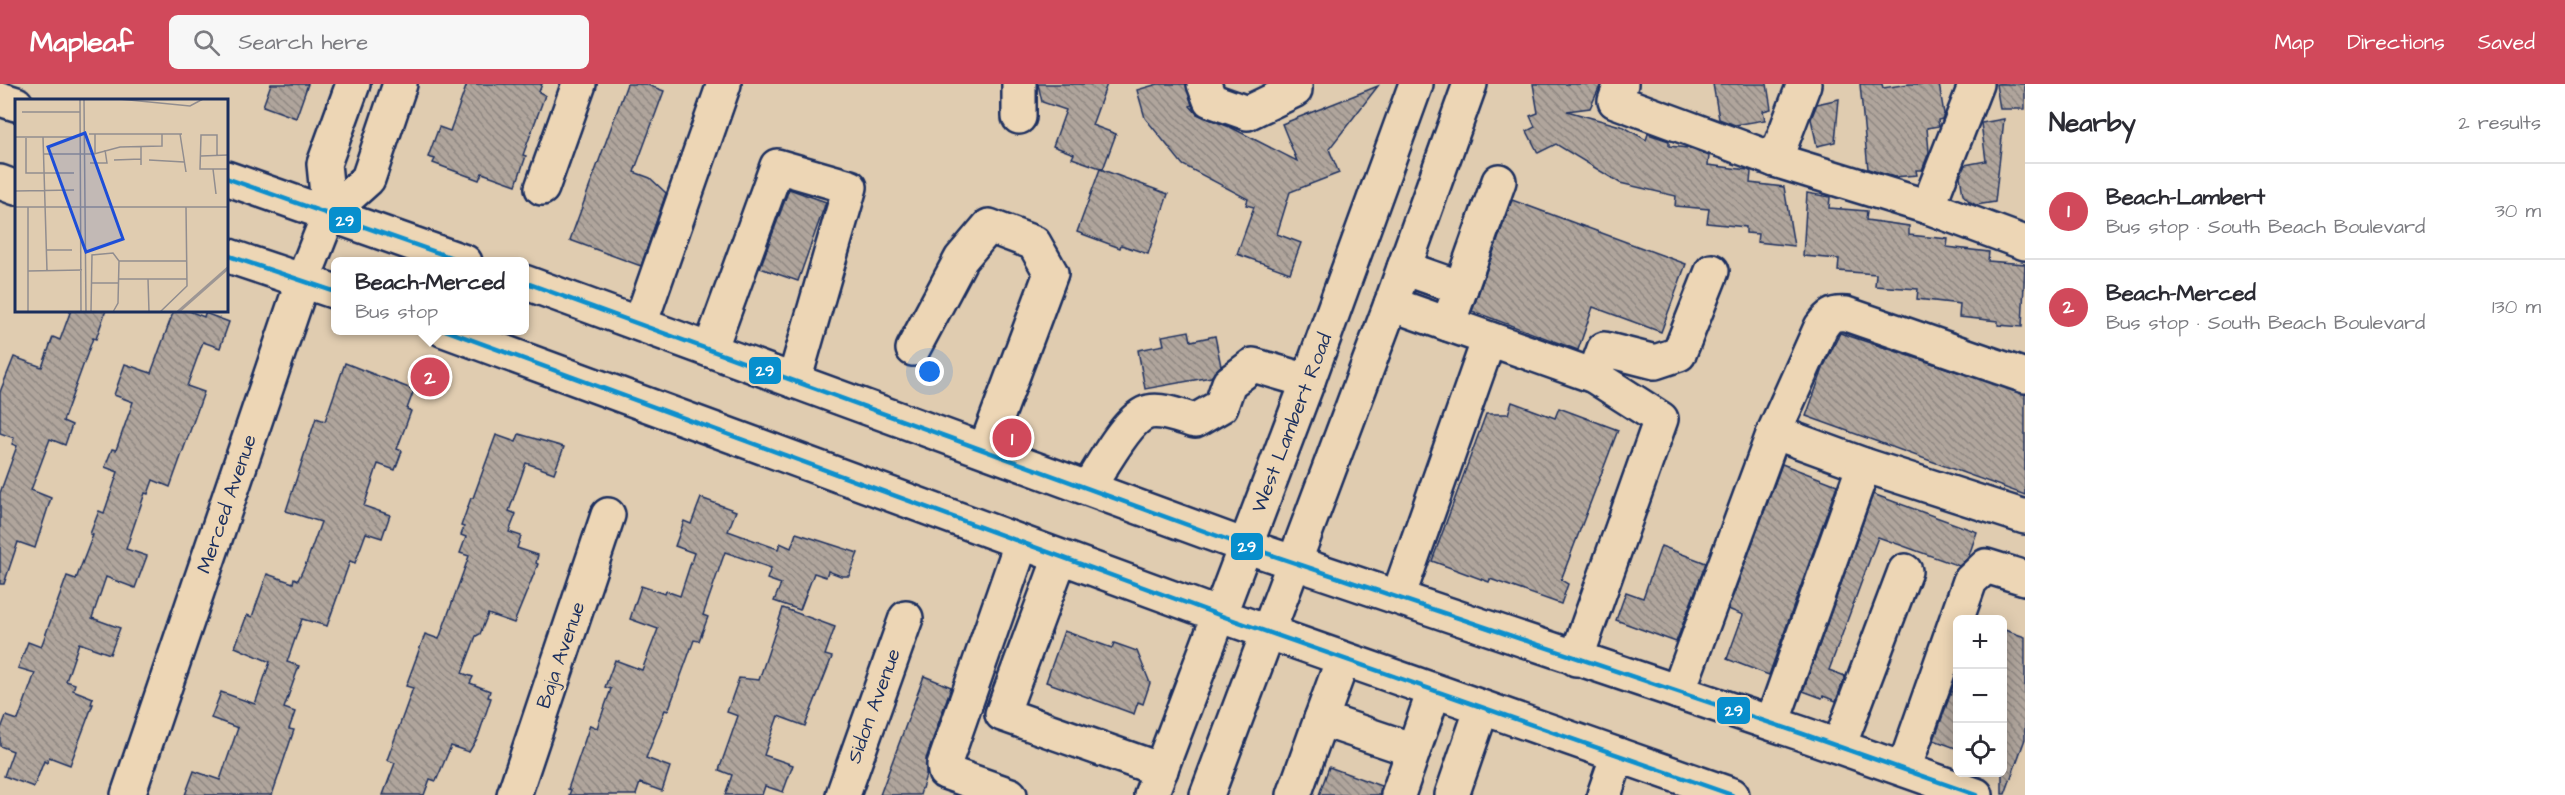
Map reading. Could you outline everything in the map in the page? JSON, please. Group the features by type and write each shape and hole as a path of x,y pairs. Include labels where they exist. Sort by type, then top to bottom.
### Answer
{"main road":[{"name":"Merced Avenue","path":"329,214 324,164 353,84"},
{"name":"Merced Avenue","path":"128,795 303,280 329,214 368,179 400,84"},
{"path":"542,188 579,84"},
{"path":"640,324 724,84"},
{"path":"1019,84 1019,117"},
{"path":"1204,84 1210,100 1247,113 1295,90 1295,84"},
{"name":"West Lambert Road","path":"1156,782 1308,381 1416,84"},
{"path":"1207,795 1266,632 1404,268 1470,84"},
{"path":"1621,84 1615,101 1775,159 1928,207 2025,243"},
{"path":"1775,159 1804,84"},
{"path":"1928,207 1976,84"},
{"path":"0,99 15,105"},
{"path":"710,350 777,166 850,187 794,381"},
{"path":"228,179 453,257"},
{"path":"1448,324 1499,181"},
{"path":"0,182 15,188"},
{"path":"913,349 961,260 989,226 1034,243 1051,273 985,450"},
{"path":"228,256 331,290"},
{"path":"1404,268 1461,288"},
{"path":"1594,376 1604,349 1655,362 1679,354 1712,271"},
{"path":"529,283 1245,546 1772,723 1976,795"},
{"path":"1390,304 1594,376 1661,419 1576,659"},
{"path":"1678,692 1774,432 1828,316 1835,313 1846,314 2025,376"},
{"path":"457,335 1021,544 1434,692 1732,795"},
{"path":"1398,597 1489,339"},
{"path":"1088,488 1130,426 1147,412 1163,412 1195,421 1221,406 1229,383 1253,365 1308,381"},
{"path":"1774,432 1864,465 2025,517"},
{"path":"1772,723 1864,465"},
{"name":"Baja Avenue","path":"514,795 608,515"},
{"path":"1010,795 945,772 944,765 1021,544"},
{"path":"1060,558 1002,714 1156,782"},
{"path":"1904,770 1970,581 1986,566 2025,578"},
{"path":"1839,746 1905,571"},
{"name":"Sidon Avenue","path":"843,795 906,618"},
{"path":"1294,795 1343,659"},
{"path":"1398,795 1434,692"},
{"path":"1452,795 1482,708"},
{"path":"1321,719 1413,750"},
{"path":"1604,795 1618,755"}],"building":[{"path":"271,84 308,84 296,118 263,106"},
{"path":"467,84 542,84 539,92 545,95 523,155 526,156 516,185 482,173 479,180 433,163 435,159 428,157 439,127 450,131"},
{"path":"627,84 645,84 664,91 634,172 650,178 666,193 641,266 570,240"},
{"path":"1038,84 1107,84 1092,125 1116,134 1103,169 1072,158 1074,154 1053,146 1066,110 1042,102"},
{"path":"1158,84 1186,84 1192,105 1190,106 1197,114 1232,128 1297,161 1282,124 1378,86 1329,149 1339,173 1290,192 1277,234 1301,243 1290,273 1237,254 1254,207 1246,205 1248,199 1183,165 1145,118 1137,90"},
{"path":"1533,84 1601,84 1590,108 1567,111 1624,127 1646,140 1648,134 1669,141 1669,146 1688,148 1709,156 1708,165 1748,170 1751,172 1750,183 1784,187 1794,246 1757,242 1758,234 1746,233 1746,227 1707,223 1709,209 1675,206 1676,196 1620,183 1556,144 1538,153 1527,131 1535,127 1530,116 1538,113"},
{"path":"1713,84 1767,84 1771,109 1763,111 1765,120 1735,125 1719,119"},
{"path":"1860,84 1882,84 1883,88 1909,84 1939,84 1944,114 1942,119 1938,120 1939,126 1927,128 1929,152 1922,170 1916,170 1917,175 1894,177 1868,169"},
{"path":"1996,84 2025,84 2025,109 2000,109"},
{"path":"1839,99 1835,142 1817,146 1811,119 1817,104"},
{"path":"2004,119 1995,202 1976,205 1963,195 1960,176 1965,165 1986,161 1981,123"},
{"path":"1100,169 1168,194 1148,254 1121,245 1120,248 1077,232"},
{"path":"789,189 826,202 798,281 760,268"},
{"path":"1807,193 1830,197 1829,208 1867,211 1866,220 1909,226 1909,235 1948,239 1947,247 1989,252 1988,261 2025,264 2022,327 1998,325 1998,321 1959,317 1960,304 1917,299 1918,289 1875,286 1876,274 1838,271 1839,259 1803,256"},
{"path":"1512,200 1686,264 1661,332 1593,307 1578,350 1472,311"},
{"path":"70,312 105,312 96,339 93,338 63,421 72,425 65,445 50,439 31,490 51,498 35,548 18,542 4,584 0,584 0,493 17,446 12,444 14,438 0,433 0,392 14,357 42,367 53,337 60,340"},
{"path":"173,312 192,312 204,317 205,313 229,322 220,348 203,342 187,386 204,392 170,487 153,480 148,494 145,493 126,549 147,556 135,588 106,577 92,618 120,628 110,654 79,643 66,681 75,684 73,690 93,698 91,704 93,704 70,765 49,757 47,763 44,761 34,787 4,776 13,751 0,746 0,731 6,716 18,720 35,673 18,668 28,642 41,647 67,576 76,579 93,535 90,534 99,511 104,513 118,472 105,467 112,449 116,450 133,402 114,395 125,364 151,373"},
{"path":"1189,331 1191,341 1215,336 1221,366 1211,377 1145,389 1138,350 1164,345 1162,336"},
{"path":"1840,333 2025,394 2025,495 1806,416 1824,366"},
{"path":"345,363 414,390 407,409 411,411 397,449 402,451 395,470 378,464 364,506 390,515 382,538 366,533 355,563 350,561 327,626 302,619 287,662 299,666 284,708 295,712 289,729 294,730 272,795 185,795 194,771 220,780 238,728 211,718 221,692 255,704 270,662 235,647 247,615 252,617 267,574 293,583 294,578 298,580 307,561 321,522 286,511 316,418 325,421"},
{"path":"1512,402 1555,418 1559,408 1618,430 1561,580 1568,584 1561,604 1490,579 1489,582 1432,561 1486,414 1508,414"},
{"path":"519,434 564,447 554,473 526,463 509,511 516,514 509,532 521,536 517,548 538,555 536,563 538,564 514,623 488,614 480,634 476,636 462,673 473,677 470,683 490,691 488,697 491,698 478,737 469,752 451,746 436,781 430,779 424,795 383,795 395,763 387,760 413,688 406,686 425,634 439,639 469,556 460,553 466,537 461,535 464,527 461,526 471,498 473,498 496,435 516,442"},
{"path":"1782,464 1837,485 1769,675 1727,659 1743,615 1728,609"},
{"path":"1873,494 1977,532 1968,558 1959,566 1878,537 1829,670 1845,676 1836,701 1803,691"},
{"path":"701,498 736,511 728,531 778,549 780,543 791,548 796,533 858,553 849,576 841,576 828,571 826,577 814,573 800,610 774,601 781,584 767,579 771,568 725,552 703,615 708,617 699,641 694,640 668,711 665,710 646,758 670,767 662,791 640,783 636,795 569,795 571,790 568,789 590,725 597,728 611,689 605,687 615,660 642,670 658,629 630,619 641,586 680,596 694,553 675,546 684,521 691,524"},
{"path":"1661,546 1706,563 1676,642 1616,620 1626,592 1643,598"},
{"path":"783,608 835,627 825,655 832,657 805,726 778,716 764,755 793,765 783,792 765,786 762,795 725,795 732,775 719,770 738,716 727,712 739,678 759,680"},
{"path":"1064,631 1112,648 1114,643 1137,651 1150,683 1143,704 1138,702 1134,714 1046,682"},
{"path":"2007,631 2025,637 2025,739 2005,794 2002,794 2002,777 2007,777"},
{"path":"924,676 951,687 926,759 926,775 920,795 880,795"},
{"path":"1953,687 1953,747 1934,740"},
{"path":"1329,767 1381,786 1380,795 1319,795"}],"transit line":[{"name":"29","path":"228,179 450,257"},
{"name":"29","path":"228,256 331,290"},
{"name":"29","path":"529,284 1245,546 1803,734 1976,795"},
{"name":"29","path":"459,335 1219,615 1732,795"}],"place":[{"name":"Beach-Merced","path":"430,377"},
{"name":"Beach-Lambert","path":"1012,438"}]}
